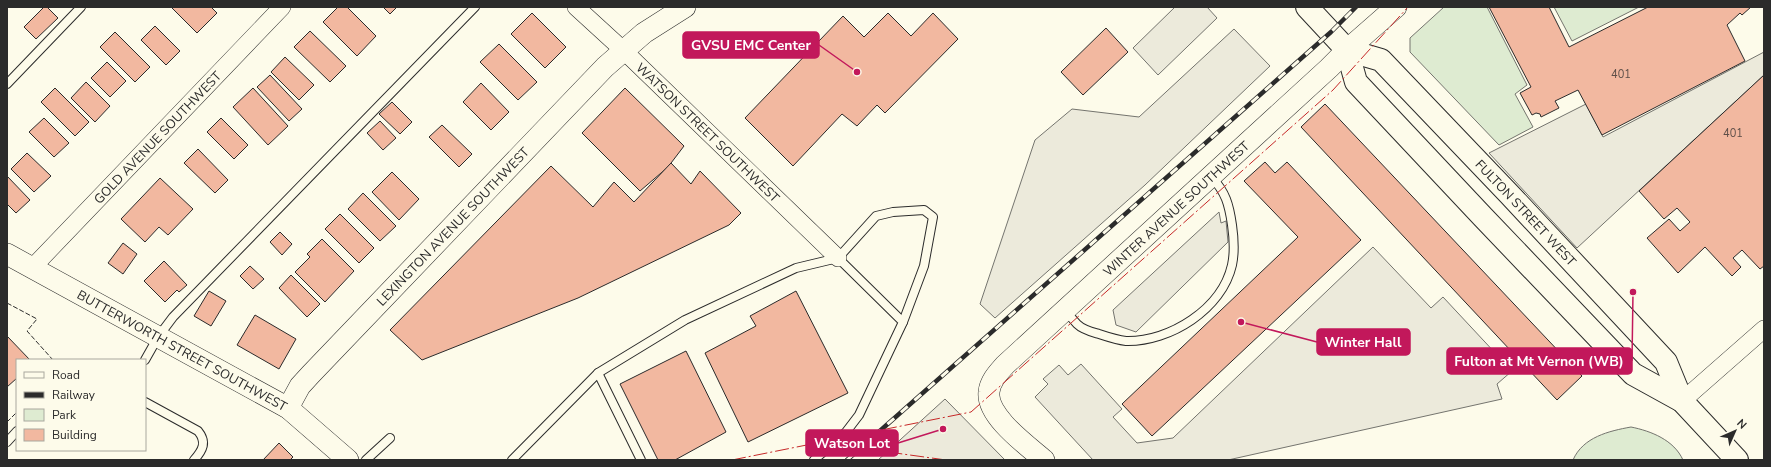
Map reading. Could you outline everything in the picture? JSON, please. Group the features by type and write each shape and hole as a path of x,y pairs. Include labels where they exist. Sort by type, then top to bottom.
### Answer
{"main road":[{"name":"FULTON STREET WEST","path":"1307,7 1346,50 1356,82 1627,369 1633,374 1682,401 1737,460"},
{"name":"FULTON STREET WEST","path":"1346,50 1381,60 1666,362 1682,401"}],"street":[{"name":"GOLD AVENUE SOUTHWEST","path":"32,268 282,7"},
{"name":"WATSON STREET SOUTHWEST","path":"576,7 623,50 838,258"},
{"name":"LEXINGTON AVENUE SOUTHWEST","path":"288,408 300,386 311,374 623,50 685,7"},
{"name":"WINTER AVENUE SOUTHWEST","path":"1044,460 1006,426 995,413 990,402 988,393 990,386 1005,365 1329,68 1346,50 1396,7"},
{"name":"BUTTERWORTH STREET SOUTHWEST","path":"7,254 288,408 348,460"},
{"path":"1682,401 1764,329"}],"lane":[{"path":"7,84 81,7"},
{"path":"146,359 158,337 173,317 475,7"},
{"path":"1065,310 1077,324 1086,330 1125,341 1146,340 1175,330 1194,318 1213,301 1224,284 1232,265 1235,242 1230,208 1223,190 1211,175"},
{"path":"512,460 598,373 684,320 796,268 838,258 876,216 893,212 924,210 933,217 924,266 903,322 860,415 846,432 814,460"},
{"path":"838,258 903,322"},
{"path":"598,373 642,460"},
{"path":"146,403 198,431 203,436 204,443 201,453 194,460"},
{"path":"7,442 16,433"},
{"path":"366,460 390,438"}],"green space":[{"path":"1444,7 1487,7 1527,85 1515,94 1533,127 1499,145 1410,52 1410,38"},
{"path":"1554,7 1639,7 1572,41"},
{"path":"1631,427 1654,434 1668,442 1679,453 1683,460 1573,460 1577,452 1583,446 1598,436"}],"shaded area":[{"path":"1175,7 1207,7 1217,18 1158,75 1133,48"},
{"path":"1234,29 1270,66 1145,185 995,318 980,304 1035,140 1072,109 1139,117"},
{"path":"1764,52 1764,75 1577,248 1489,153 1586,104 1603,137"},
{"path":"1219,212 1221,223 1226,221 1228,242 1136,332 1116,325 1113,310"},
{"path":"1373,247 1431,308 1443,297 1512,371 1497,384 1502,399 1228,460 1093,460 1035,397 1048,384 1043,379 1059,365 1068,375 1081,364 1122,409 1113,417 1137,443 1173,438"},
{"path":"945,399 1005,460 878,460"}],"building":[{"path":"44,7 47,7 58,18 36,39 24,27"},
{"path":"171,7 211,7 217,13 197,33"},
{"path":"338,7 347,7 376,36 357,56 323,22"},
{"path":"383,7 397,7 390,14"},
{"path":"1489,7 1549,7 1569,47 1648,7 1751,7 1742,15 1740,13 1727,25 1745,61 1602,135 1578,90 1555,101 1559,108 1541,117 1540,114 1536,113 1532,115 1520,93 1531,87"},
{"path":"532,13 566,47 545,68 511,34"},
{"path":"888,13 911,36 933,13 958,39 885,113 877,105 857,126 842,114 793,166 745,118 843,16 864,37"},
{"path":"155,26 180,51 166,65 141,40"},
{"path":"1106,28 1128,52 1083,95 1061,72"},
{"path":"310,31 346,66 330,82 294,47"},
{"path":"115,32 150,67 135,82 100,47"},
{"path":"499,44 537,82 518,100 480,62"},
{"path":"285,57 314,85 299,100 271,72"},
{"path":"107,62 126,81 110,97 91,78"},
{"path":"270,75 302,109 289,121 257,87"},
{"path":"1764,75 1764,266 1760,269 1742,250 1733,258 1741,267 1732,276 1705,247 1678,273 1647,238 1669,219 1680,231 1690,222 1677,208 1664,219 1639,191"},
{"path":"86,82 110,106 95,122 71,98"},
{"path":"481,83 509,112 491,130 463,102"},
{"path":"55,88 89,122 75,136 41,102"},
{"path":"253,88 288,126 268,145 233,107"},
{"path":"625,88 684,146 668,167 640,191 582,133"},
{"path":"392,102 412,122 400,134 379,114"},
{"path":"1325,104 1582,376 1557,400 1301,127"},
{"path":"44,118 69,143 54,157 29,132"},
{"path":"221,118 248,145 234,159 207,132"},
{"path":"380,121 396,138 383,150 367,133"},
{"path":"442,125 472,154 459,167 429,137"},
{"path":"198,149 228,180 215,193 184,163"},
{"path":"27,153 51,176 34,192 11,169"},
{"path":"1265,162 1275,173 1287,162 1361,240 1152,436 1122,404 1298,237 1244,181"},
{"path":"671,163 691,184 700,171 741,213 729,225 578,298 422,360 390,330 551,166 593,207 614,182 634,202"},
{"path":"392,172 419,199 399,220 372,192"},
{"path":"7,176 30,200 16,213 7,204"},
{"path":"160,178 193,209 168,235 159,227 145,242 121,219"},
{"path":"363,193 396,226 380,241 348,209"},
{"path":"340,214 374,248 359,263 325,229"},
{"path":"280,232 292,244 282,255 270,242"},
{"path":"322,239 354,271 325,302 295,272 310,257 307,254"},
{"path":"123,243 137,254 123,274 108,263"},
{"path":"164,261 187,285 179,292 177,290 165,302 144,281"},
{"path":"250,266 264,279 253,289 240,276"},
{"path":"291,275 320,304 307,317 279,288"},
{"path":"209,291 226,301 211,326 194,316"},
{"path":"796,291 848,393 748,442 705,353 756,326 750,316"},
{"path":"255,315 296,339 279,369 237,345"},
{"path":"7,336 29,359 16,359 16,379 7,387"},
{"path":"686,351 726,432 675,460 658,460 620,384"},
{"path":"279,443 293,457 290,460 263,460"}],"railway":[{"path":"847,460 1331,32 1356,7"}],"fence":[{"path":"7,303 37,319 27,331 52,359"},
{"path":"7,422 16,413"}],"power":[{"path":"732,460 971,412 1333,90 1408,7"},
{"path":"823,443 946,460"}],"place":[{"name":"GVSU EMC Center","path":"857,72"},
{"name":"Fulton at Mt Vernon (WB)","path":"1633,292"},
{"name":"Winter Hall","path":"1241,322"},
{"name":"Watson Lot","path":"943,429"}]}
